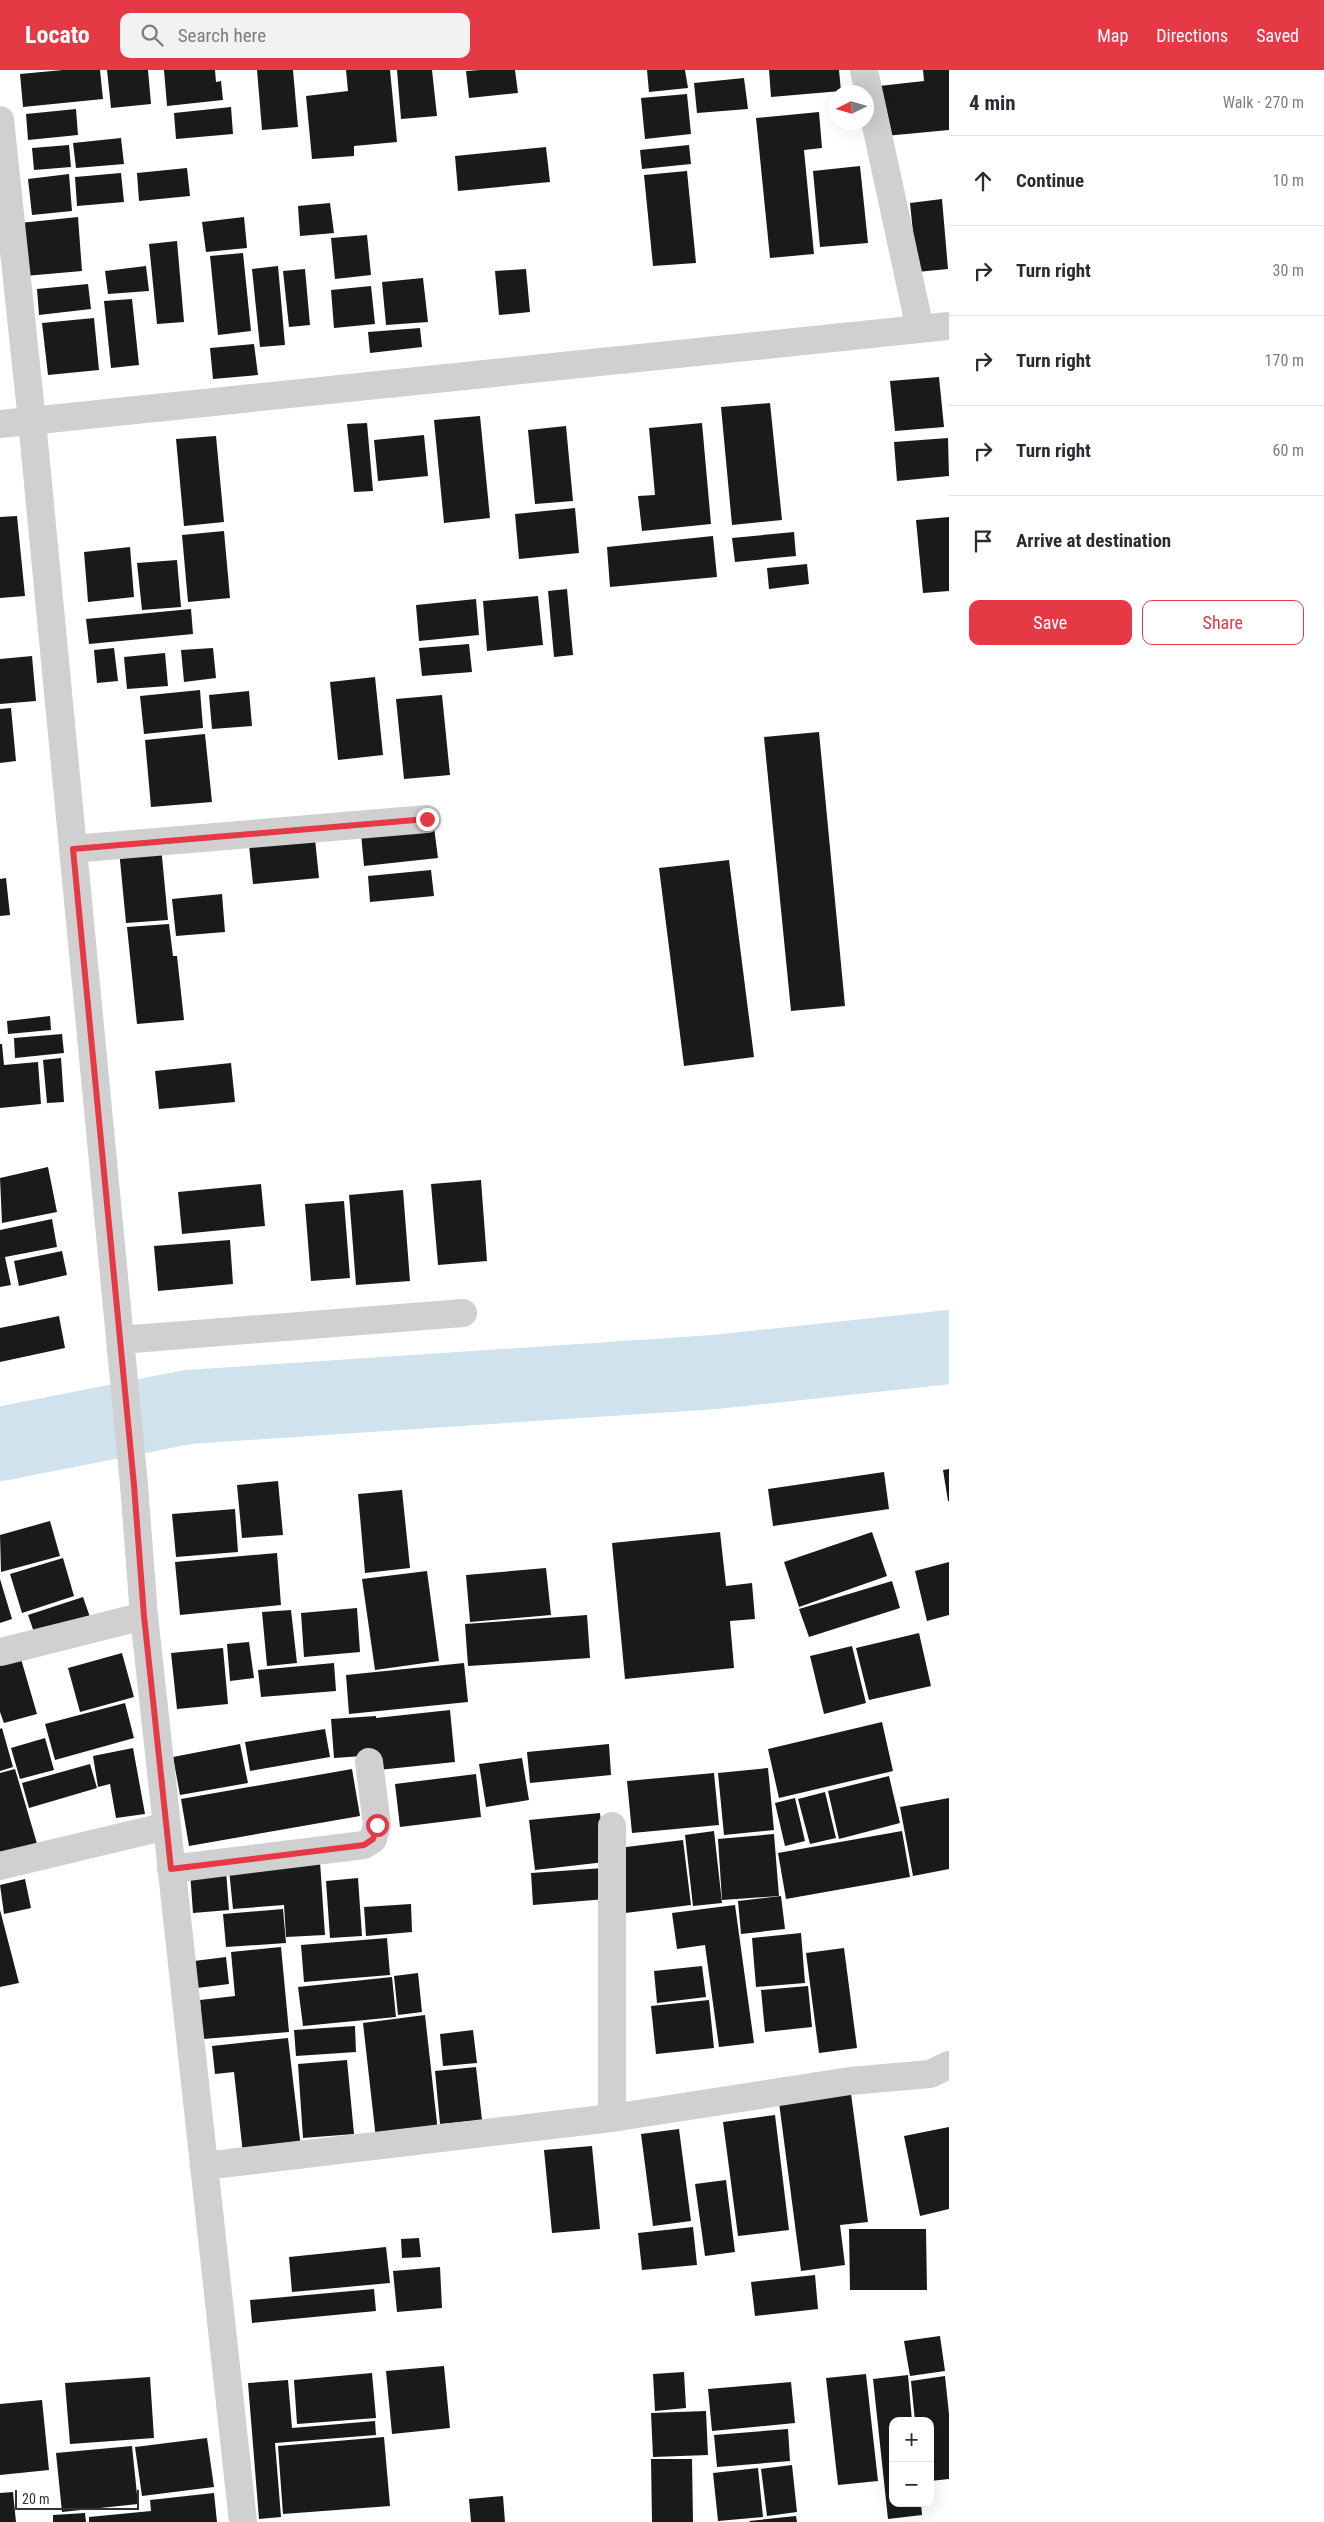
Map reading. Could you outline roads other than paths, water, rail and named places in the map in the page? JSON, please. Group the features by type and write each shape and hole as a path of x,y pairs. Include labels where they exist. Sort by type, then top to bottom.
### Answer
{"street":[{"path":"864,70 920,329"},
{"path":"0,120 32,421 134,1485 144,1616 243,2522"},
{"path":"0,424 949,326"},
{"path":"73,849 427,819"},
{"path":"121,1350 463,1313"},
{"path":"1,1652 144,1616"},
{"path":"171,1869 364,1845 373,1839 377,1825 369,1762"},
{"path":"0,1866 167,1826"},
{"path":"612,1826 612,2118"},
{"path":"204,2166 612,2118 850,2081 930,2074 949,2065"}],"waterway":[{"path":"0,1444 188,1407 715,1372 949,1347"}]}
